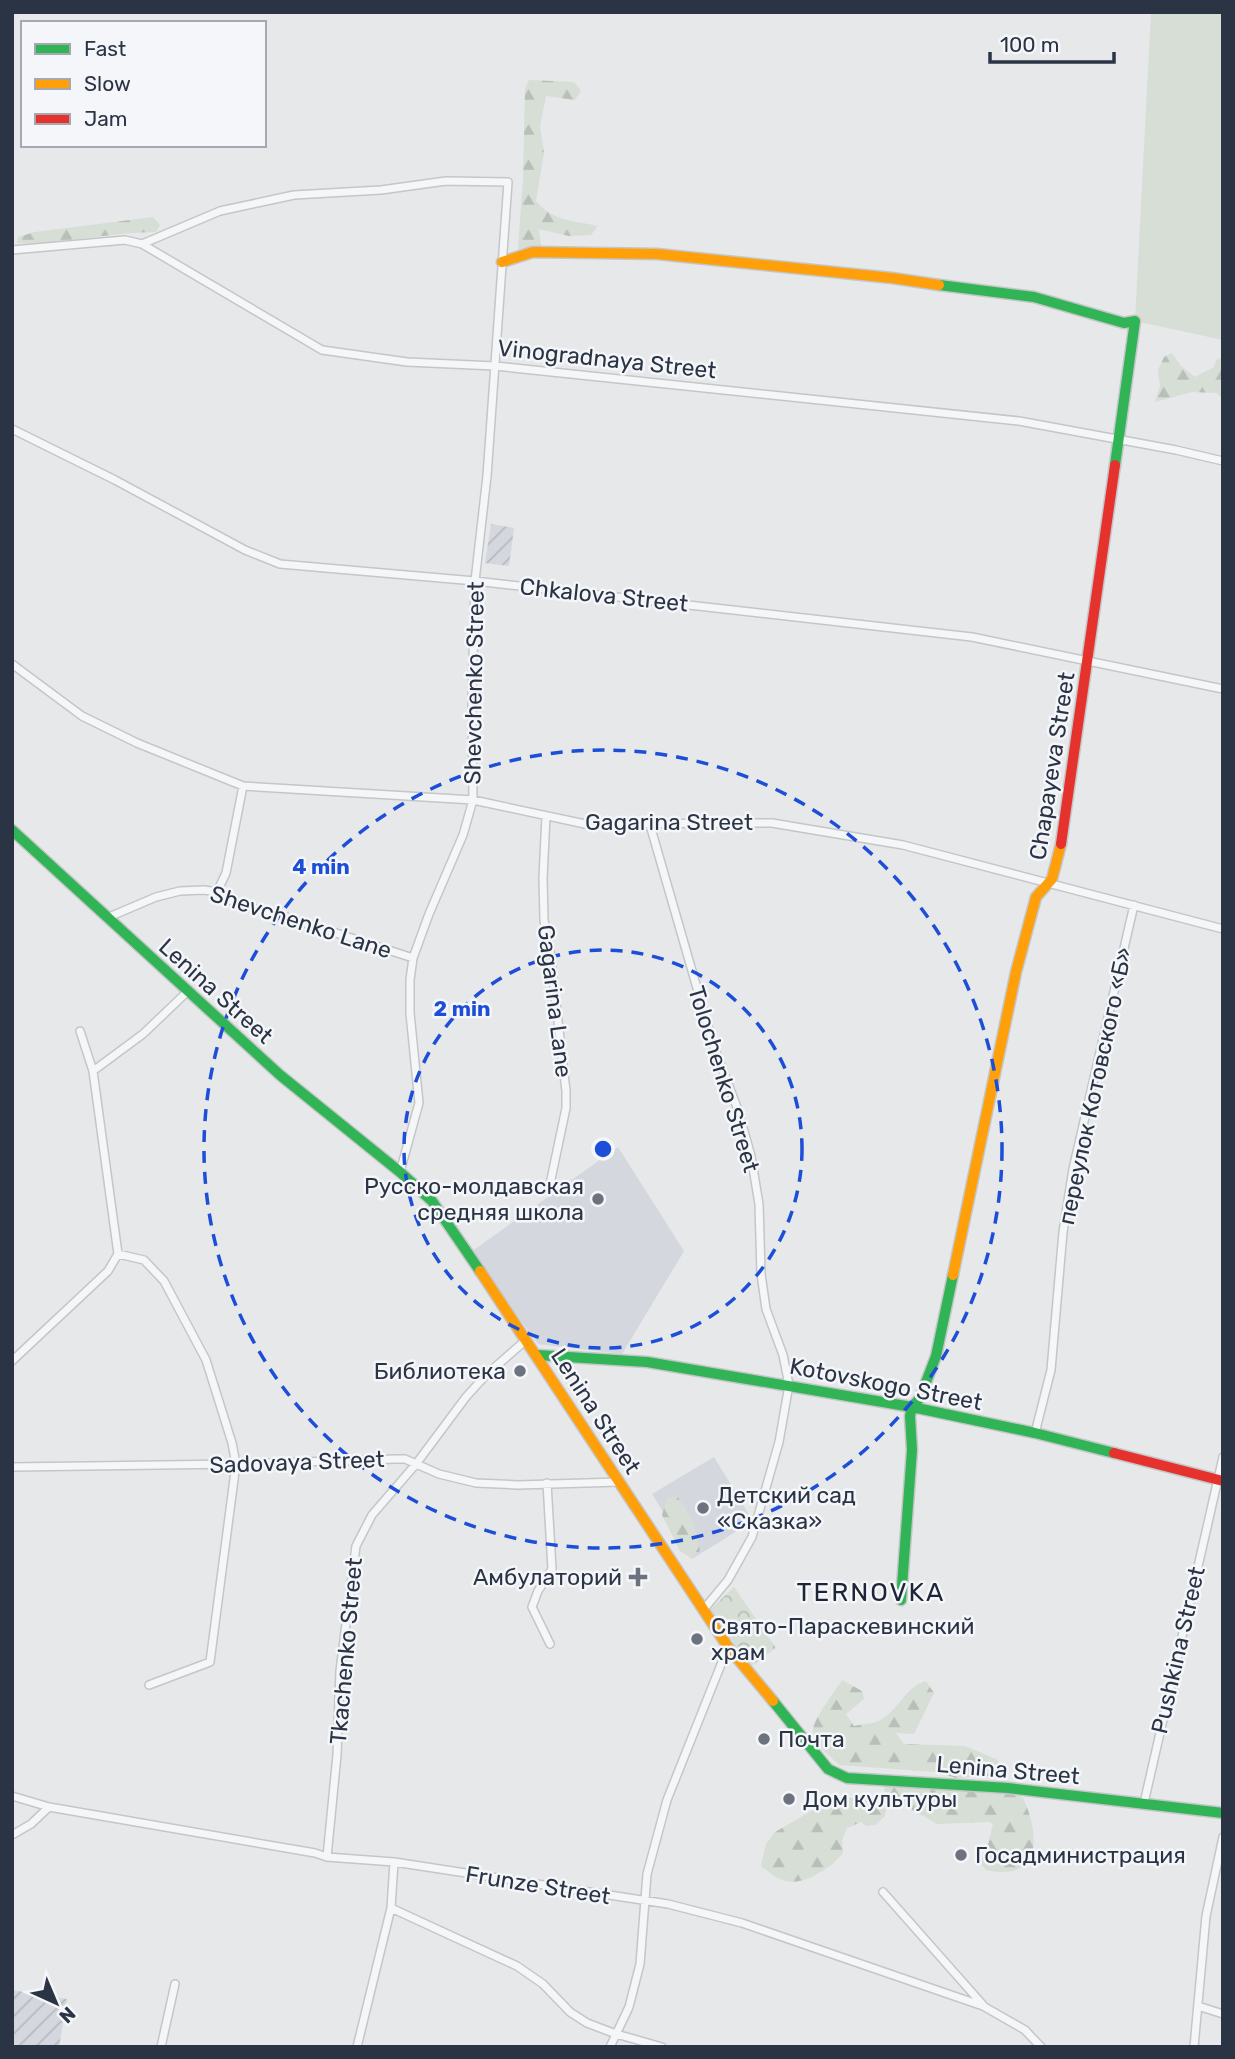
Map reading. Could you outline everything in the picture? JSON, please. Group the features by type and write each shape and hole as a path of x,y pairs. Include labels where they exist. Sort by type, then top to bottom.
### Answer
{"street":[{"name":"Shevchenko Street","path":"156,237 220,211 294,195 381,190 446,181 508,182 487,476 475,581 473,800 463,835 413,958 410,1013 419,1102 400,1172"},
{"path":"142,244 156,237 159,254"},
{"name":"Vinogradnaya Street","path":"12,250 125,240 142,244 322,350 407,362 495,366 1019,421 1223,461"},
{"name":"Chapayeva Street","path":"502,262 533,252 657,254 892,278 1034,297 1124,323 1135,321 1060,848 1054,873 1036,897 1016,972 936,1356 920,1398 912,1407"},
{"name":"Chkalova Street","path":"12,429 262,558 280,564 475,581 972,637 1223,689"},
{"name":"Gagarina Street","path":"12,664 82,716 137,744 243,786 473,800 585,824 650,825 721,821 772,823 903,845 1223,929"},
{"path":"217,892 226,873 243,786"},
{"name":"Gagarina Lane","path":"545,816 544,920 554,976 566,1091 566,1108 550,1184"},
{"name":"Tolochenko Street","path":"650,825 714,1047 738,1110 751,1156 759,1204 761,1274 766,1309 783,1355 789,1385 779,1442 752,1537 728,1580 704,1609"},
{"name":"Lenina Street","path":"12,830 279,1075 432,1201 729,1647 828,1769 839,1776 1008,1788 1223,1813"},
{"name":"Shevchenko Lane","path":"109,917 156,897 180,891 217,892 239,905 271,912 413,958"},
{"name":"переулок Котовского «Б»","path":"1035,1433 1051,1370 1063,1233 1073,1169 1134,905"},
{"path":"93,1071 144,1034 187,992"},
{"path":"12,1361 108,1271 118,1254 93,1071 80,1031"},
{"path":"118,1254 144,1260 164,1281 206,1360 236,1464 210,1662 149,1685"},
{"name":"Tkachenko Street","path":"327,1857 337,1755 340,1671 356,1546 372,1515 416,1464 466,1397 486,1375 526,1340"},
{"name":"Kotovskogo Street","path":"537,1355 647,1363 912,1407 1035,1433 1220,1480"},
{"path":"901,1600 912,1450 909,1416 912,1407"},
{"name":"Pushkina Street","path":"1143,1803 1220,1480 1223,1457"},
{"name":"Sadovaya Street","path":"12,1467 236,1464 396,1458 405,1459 439,1474 476,1483 518,1485 619,1482"},
{"path":"547,1483 552,1569 538,1591 532,1607 550,1644"},
{"path":"610,2047 629,2007 639,1964 647,1874 667,1800 729,1647"},
{"name":"Frunze Street","path":"12,1796 50,1807 327,1857 394,1862 668,1904 743,1923 983,2006 1025,2030 1041,2047"},
{"path":"12,1835 31,1824 50,1807"},
{"path":"1194,2047 1206,1916 1223,1837"},
{"path":"357,2047 391,1908 394,1862"},
{"path":"883,1892 983,2006"},
{"path":"391,1908 517,1966 542,1984 569,2012 587,2023 642,2044 662,2047"},
{"path":"161,2047 175,1984"},
{"path":"1198,2006 1223,2014"}],"shaded area":[{"path":"491,524 514,528 509,566 485,563"},
{"name":"Русско-молдавская средняя школа","path":"618,1147 684,1251 622,1354 538,1344 471,1252"},
{"name":"Детский сад «Сказка»","path":"714,1457 753,1521 692,1559 652,1494"},
{"path":"12,1990 67,1999 59,2047 12,2047"}],"green space":[{"path":"1151,12 1223,12 1223,340 1135,321"},
{"path":"529,80 574,82 581,91 575,100 546,96 540,126 544,153 536,201 549,213 598,226 591,235 569,236 539,229 541,246 528,252 518,249 525,89"},
{"path":"153,217 160,225 156,232 34,244 17,243 18,237 35,232"},
{"path":"1172,353 1181,366 1195,377 1214,367 1216,360 1223,357 1223,400 1217,393 1192,392 1155,402 1160,386 1158,370 1164,357"},
{"path":"677,1496 692,1522 700,1551 691,1558 680,1551 662,1515 667,1498"},
{"path":"734,1587 776,1648 750,1667 711,1609"},
{"path":"842,1680 862,1691 864,1699 846,1714 854,1726 882,1719 913,1688 926,1681 934,1693 914,1734 896,1733 904,1744 965,1746 998,1760 1000,1769 993,1776 956,1778 936,1772 839,1765 817,1743 813,1729"},
{"path":"885,1784 1008,1792 1023,1798 1033,1827 1034,1841 1027,1863 1018,1869 1004,1872 986,1870 979,1862 986,1852 993,1824 937,1824 888,1796 884,1790"},
{"path":"849,1798 871,1798 887,1808 884,1817 875,1825 866,1826 861,1822 847,1828 842,1840 843,1853 832,1864 809,1878 793,1882 779,1879 761,1866 766,1844 775,1832 825,1803"}],"traffic: fast":[{"path":"939,285 1034,297 1124,323 1135,321 1115,465"},
{"path":"12,830 280,1075 432,1201 480,1271"},
{"path":"901,1600 912,1450 910,1416 936,1356 953,1275"},
{"path":"537,1355 647,1362 912,1407 1114,1453"},
{"path":"773,1701 828,1769 847,1778 1008,1788 1223,1813"}],"traffic: slow":[{"path":"502,262 533,252 657,254 939,285"},
{"path":"953,1275 1016,972 1036,897 1052,879 1061,844"},
{"path":"480,1271 728,1647 773,1701"}],"traffic: jam":[{"path":"1061,844 1115,465"},
{"path":"1114,1453 1223,1481"}],"place":[{"name":"Русско-молдавская средняя школа","path":"598,1199"},
{"name":"Библиотека","path":"520,1371"},
{"name":"Детский сад «Сказка»","path":"703,1508"},
{"name":"Амбулаторий","path":"638,1577"},
{"name":"Свято-Параскевинский храм","path":"697,1639"},
{"name":"Почта","path":"764,1739"},
{"name":"Дом культуры","path":"789,1799"},
{"name":"Госадминистрация","path":"961,1855"}],"district":[{"name":"TERNOVKA","path":"871,1592"}]}
